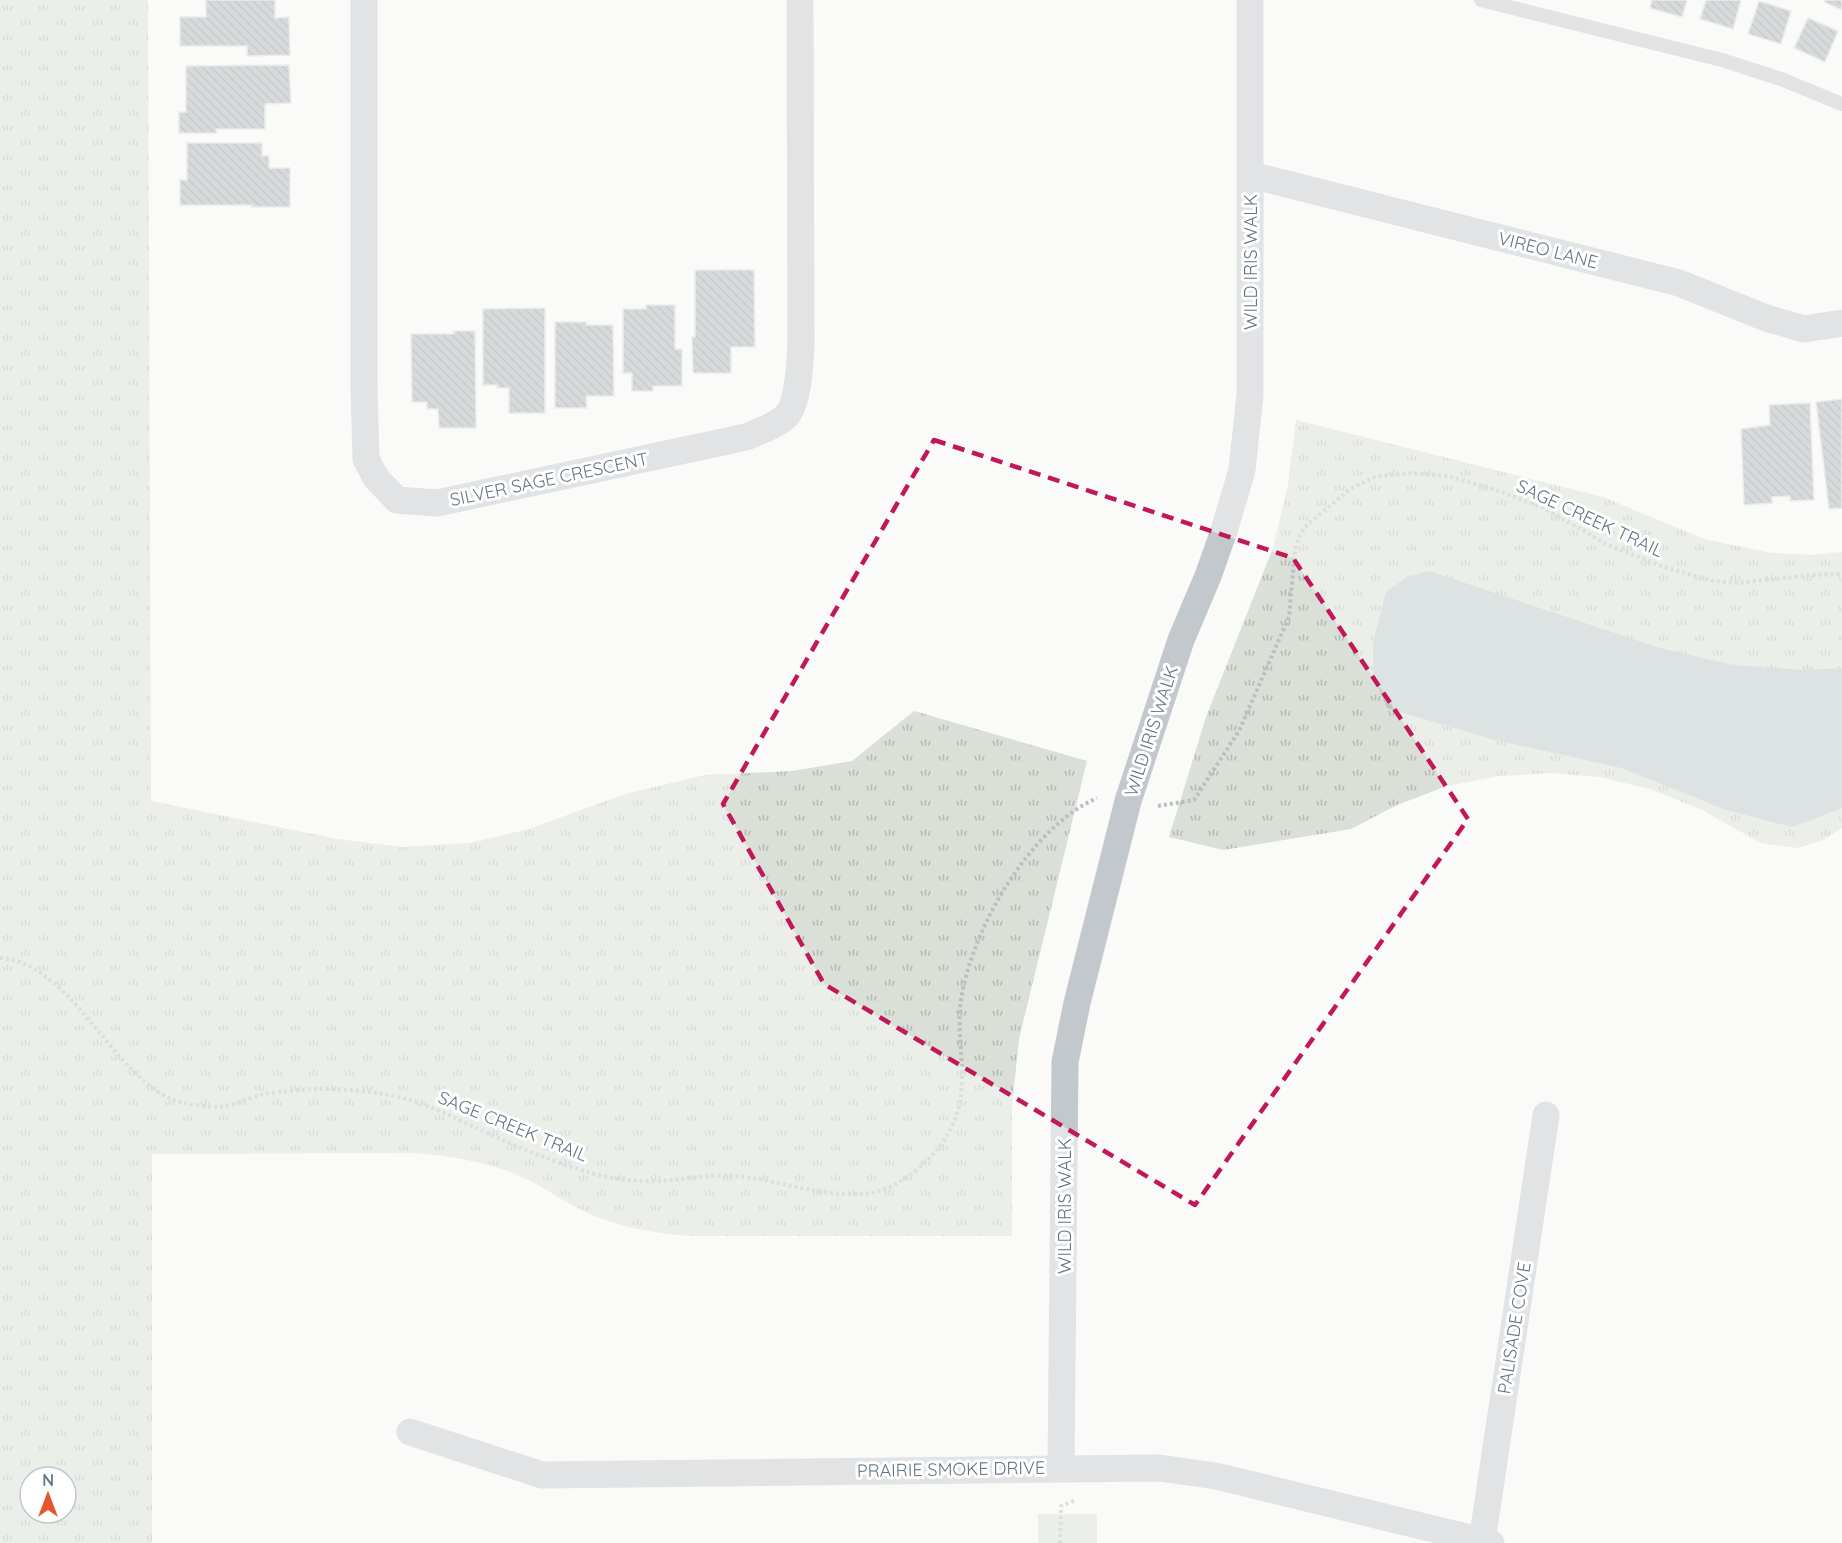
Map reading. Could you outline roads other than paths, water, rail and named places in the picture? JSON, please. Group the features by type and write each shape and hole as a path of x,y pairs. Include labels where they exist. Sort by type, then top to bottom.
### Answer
{"street":[{"name":"SILVER SAGE CRESCENT","path":"364,0 366,459 376,478 397,500 436,503 746,437 770,427 788,414 798,386 801,344 800,0"},
{"name":"WILD IRIS WALK","path":"1073,1468 1065,1062 1077,1003 1128,801 1181,640 1224,531 1242,470 1250,395 1250,0"},
{"name":"VIREO LANE","path":"1251,175 1679,283 1766,318 1803,329 1842,323"},
{"name":"PALISADE COVE","path":"1487,1542 1546,1115"},
{"name":"PRAIRIE SMOKE DRIVE","path":"410,1432 542,1475 1159,1468 1216,1476 1487,1542"}],"lane":[{"path":"1481,0 1722,60 1842,104"}]}
